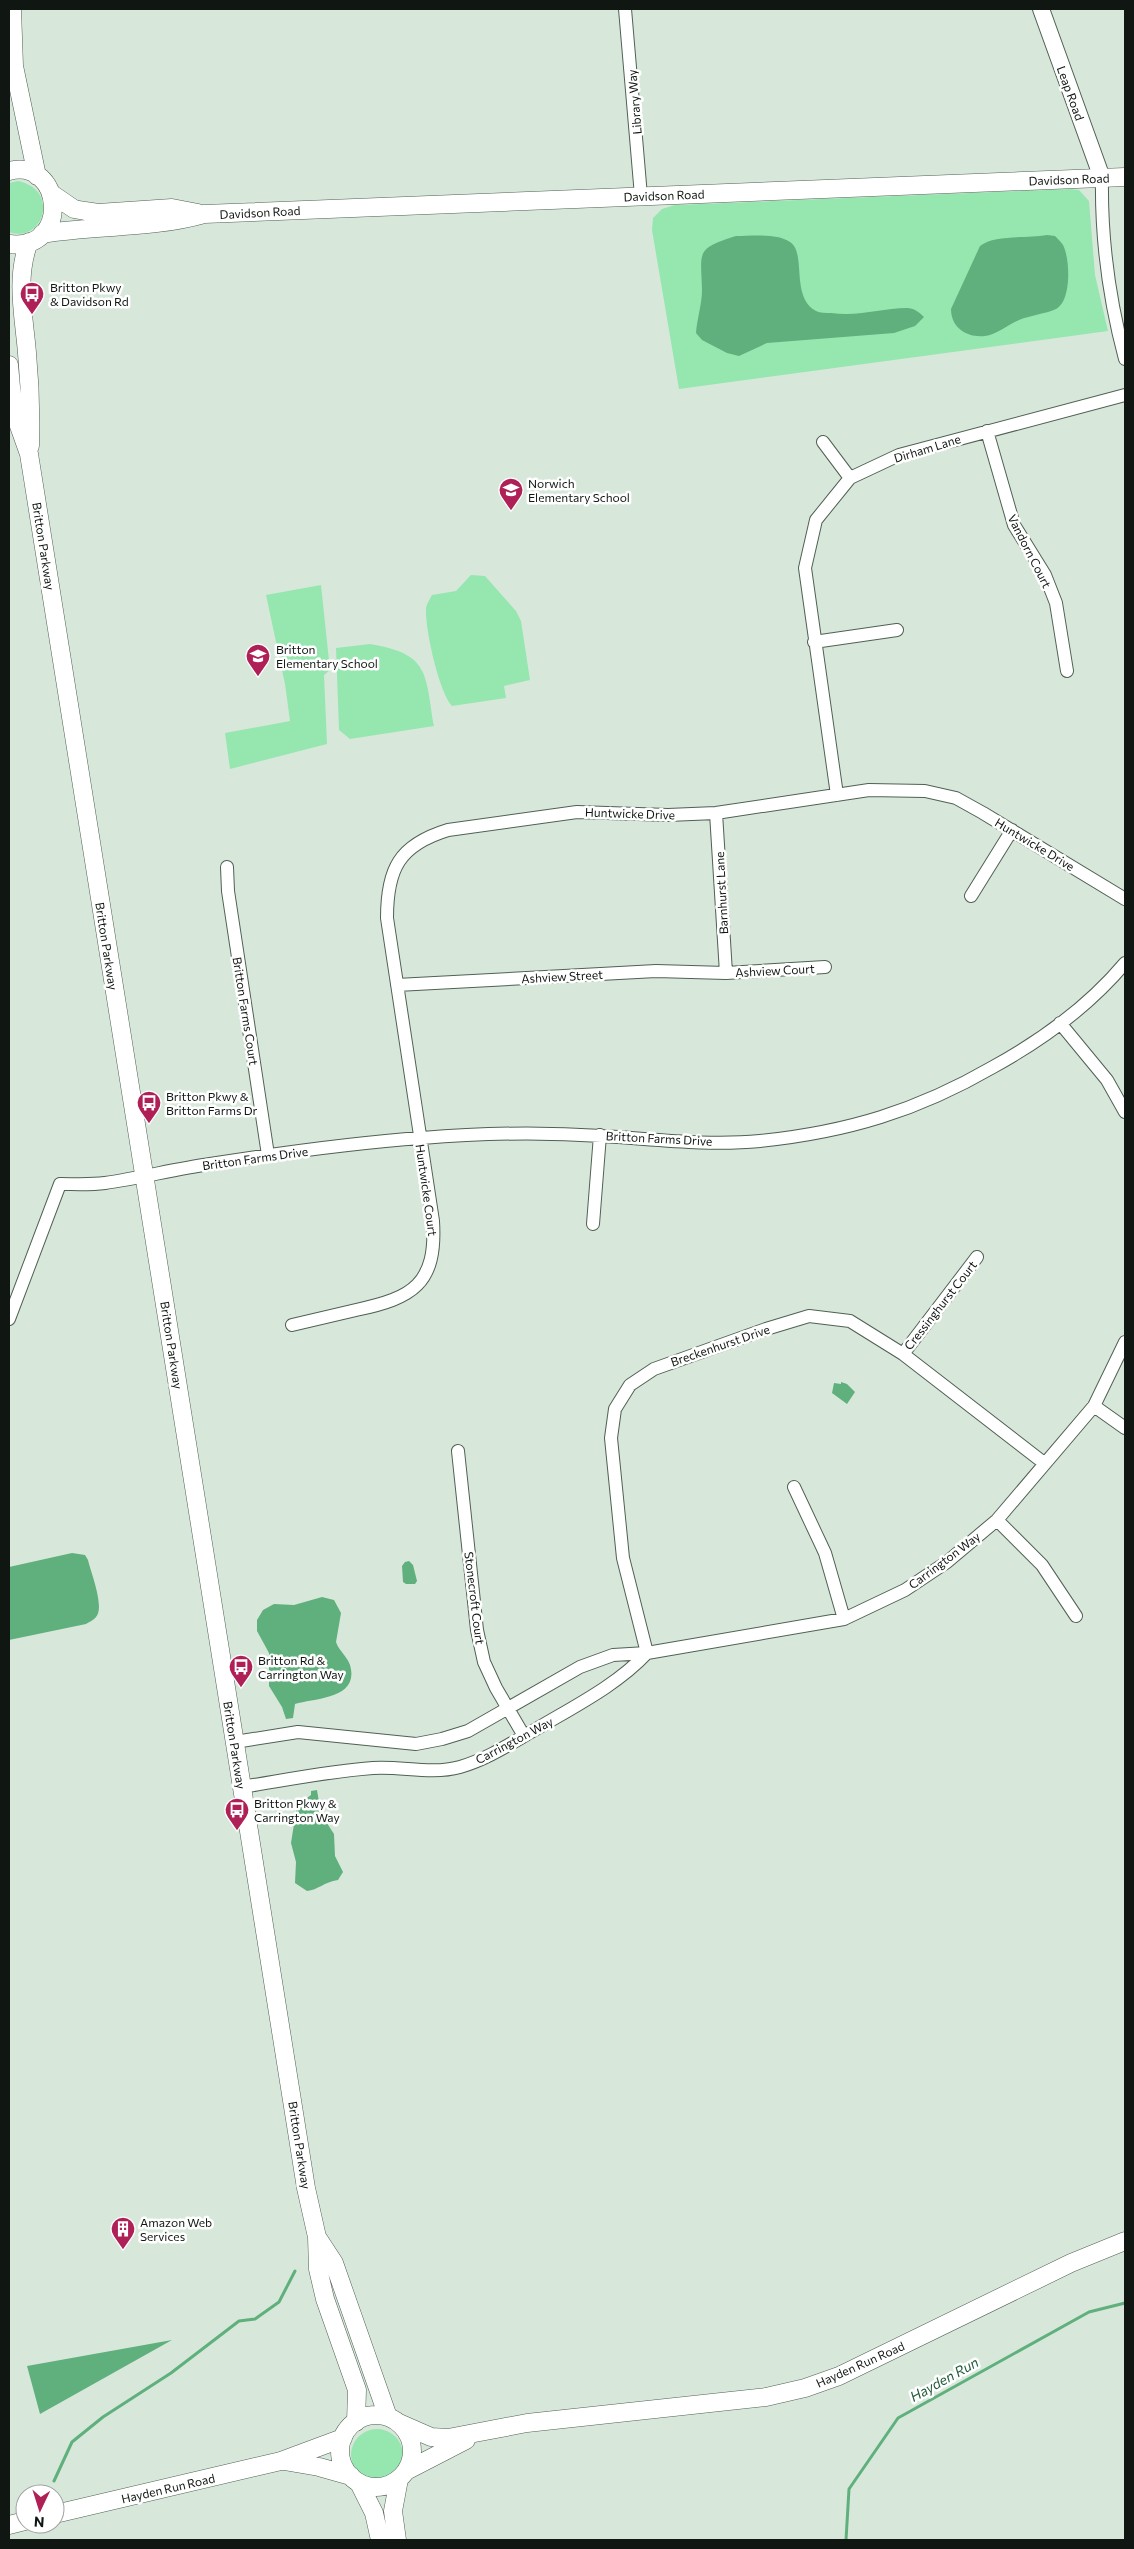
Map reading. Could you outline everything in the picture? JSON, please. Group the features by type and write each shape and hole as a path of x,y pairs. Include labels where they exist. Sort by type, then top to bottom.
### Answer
{"main road":[{"path":"12,9 14,66 37,176"},
{"path":"9,171 26,171 37,176"},
{"name":"Davidson Road","path":"37,176 46,184 52,194 74,209 98,213 172,208 204,214 1125,177"},
{"name":"Britton Parkway","path":"52,194 53,216 36,238 23,264 21,290 31,408 29,454 306,2188 317,2237 318,2269 325,2299 357,2390 356,2422"},
{"name":"Davidson Road","path":"9,244 84,228 176,222 204,214"},
{"name":"Britton Parkway","path":"9,365 12,409 29,454"},
{"name":"Britton Parkway","path":"317,2237 334,2263 393,2420"},
{"name":"Hayden Run Road","path":"393,2420 432,2438 464,2436 527,2423 766,2397 805,2388 839,2376 1071,2263 1125,2241"},
{"path":"380,2540 374,2513 341,2458 343,2438 356,2422 377,2415 393,2420 411,2440 412,2451 393,2511 397,2540"},
{"name":"Hayden Run Road","path":"403,2475 485,2431"},
{"name":"Hayden Run Road","path":"65,2512 281,2461 343,2438"},
{"name":"Hayden Run Road","path":"281,2461 318,2467 355,2480"},
{"path":"355,2480 380,2487 403,2475"}],"street":[{"name":"Library Way","path":"626,9 641,196"},
{"name":"Leap Road","path":"1041,9 1102,178"},
{"path":"1102,178 1102,220 1106,274 1125,359"},
{"name":"Dirham Lane","path":"837,795 805,568 816,520 850,478 899,455 1125,395"},
{"name":"Vandorn Court","path":"987,431 1014,525 1045,575 1056,603 1067,671"},
{"path":"823,442 850,478"},
{"path":"814,642 897,630"},
{"name":"Huntwicke Drive","path":"420,1138 386,918 390,879 399,861 412,846 428,836 448,830 577,812 668,815 716,813 892,789 925,791 956,798 1125,899"},
{"name":"Barnhurst Lane","path":"716,813 726,973"},
{"path":"971,896 1012,830"},
{"name":"Britton Farms Court","path":"227,867 228,891 268,1154"},
{"name":"Britton Farms Drive","path":"9,1319 60,1184 103,1184 144,1174 268,1154 420,1138 480,1135 600,1135 676,1142 757,1141 837,1130 879,1120 952,1091 1013,1056 1089,1001 1125,963"},
{"name":"Ashview Court","path":"726,973 825,968"},
{"name":"Ashview Street","path":"397,985 656,971 726,973"},
{"path":"1060,1023 1107,1080 1125,1112"},
{"path":"592,1224 600,1135"},
{"name":"Huntwicke Court","path":"292,1325 398,1299 413,1290 425,1276 432,1258 434,1242 420,1138"},
{"name":"Cressinghurst Court","path":"903,1354 977,1257"},
{"name":"Breckenhurst Drive","path":"647,1654 623,1558 611,1438 614,1409 630,1384 654,1368 809,1316 850,1321 903,1354 1044,1463"},
{"name":"Carrington Way","path":"235,1742 298,1732 416,1744 468,1731 580,1667 613,1655 647,1654 844,1619 905,1590 947,1562 997,1520 1094,1406 1125,1342"},
{"path":"1094,1406 1125,1428"},
{"name":"Stonecroft Court","path":"458,1451 477,1630 484,1662 524,1736"},
{"path":"794,1487 825,1553 844,1619"},
{"path":"997,1520 1042,1565 1076,1616"},
{"name":"Carrington Way","path":"242,1787 355,1769 377,1768 432,1772 459,1767 482,1759 582,1702 632,1669 647,1654"}],"shaded area":[{"path":"18,181 31,186 40,194 43,204 38,224 31,230 21,234 9,232 9,183"},
{"path":"1079,190 1089,201 1095,275 1108,331 679,389 652,230 653,218 662,209 675,205"},
{"path":"736,236 771,236 790,242 798,255 803,296 816,311 851,314 907,308 916,311 924,317 915,326 894,333 767,343 739,356 727,353 702,340 696,333 702,295 701,267 703,253 707,249 713,244"},
{"path":"1055,236 1063,245 1067,259 1067,289 1061,304 1052,311 1019,320 989,335 972,335 961,330 954,321 951,309 980,246 986,242 1003,238"},
{"path":"471,575 485,576 516,611 521,621 530,680 504,686 506,698 452,706 442,688 434,660 426,618 426,607 432,595 456,591"},
{"path":"321,585 330,670 324,675 327,744 230,769 225,733 290,721 285,684 266,595"},
{"path":"370,644 390,648 414,660 426,679 434,726 350,739 339,730 336,648"},
{"path":"841,1382 847,1384 855,1392 847,1404 832,1393 834,1383 841,1384"},
{"path":"72,1553 85,1555 88,1560 98,1598 99,1606 96,1617 86,1624 9,1640 9,1567"},
{"path":"409,1561 413,1565 417,1581 415,1584 403,1582 402,1566 405,1562"},
{"path":"322,1597 334,1600 341,1613 336,1642 349,1662 351,1676 348,1685 334,1695 295,1704 293,1718 286,1719 282,1707 269,1686 269,1653 257,1631 257,1620 263,1610 274,1604 294,1605"},
{"path":"317,1790 321,1814 334,1834 335,1856 343,1872 338,1880 307,1891 295,1883 296,1862 291,1843 297,1805 311,1795 311,1791"},
{"path":"172,2340 40,2414 27,2366"},
{"path":"372,2429 382,2429 396,2436 403,2450 403,2460 396,2474 382,2481 372,2481 362,2477 355,2470 351,2460 351,2450 355,2440 362,2433"}],"waterway":[{"path":"54,2481 72,2442 103,2417 171,2373 239,2321 255,2319 279,2302 295,2271"},
{"name":"Hayden Run","path":"846,2540 849,2489 898,2418 1089,2312 1125,2303"}],"place":[{"name":"Britton Pkwy & Davidson Rd","path":"32,315"},
{"name":"Norwich Elementary School","path":"511,511"},
{"name":"Britton Elementary School","path":"258,677"},
{"name":"Britton Pkwy & Britton Farms Dr","path":"149,1124"},
{"name":"Britton Rd & Carrington Way","path":"241,1688"},
{"name":"Britton Pkwy & Carrington Way","path":"237,1831"},
{"name":"Amazon Web Services","path":"123,2250"}]}
